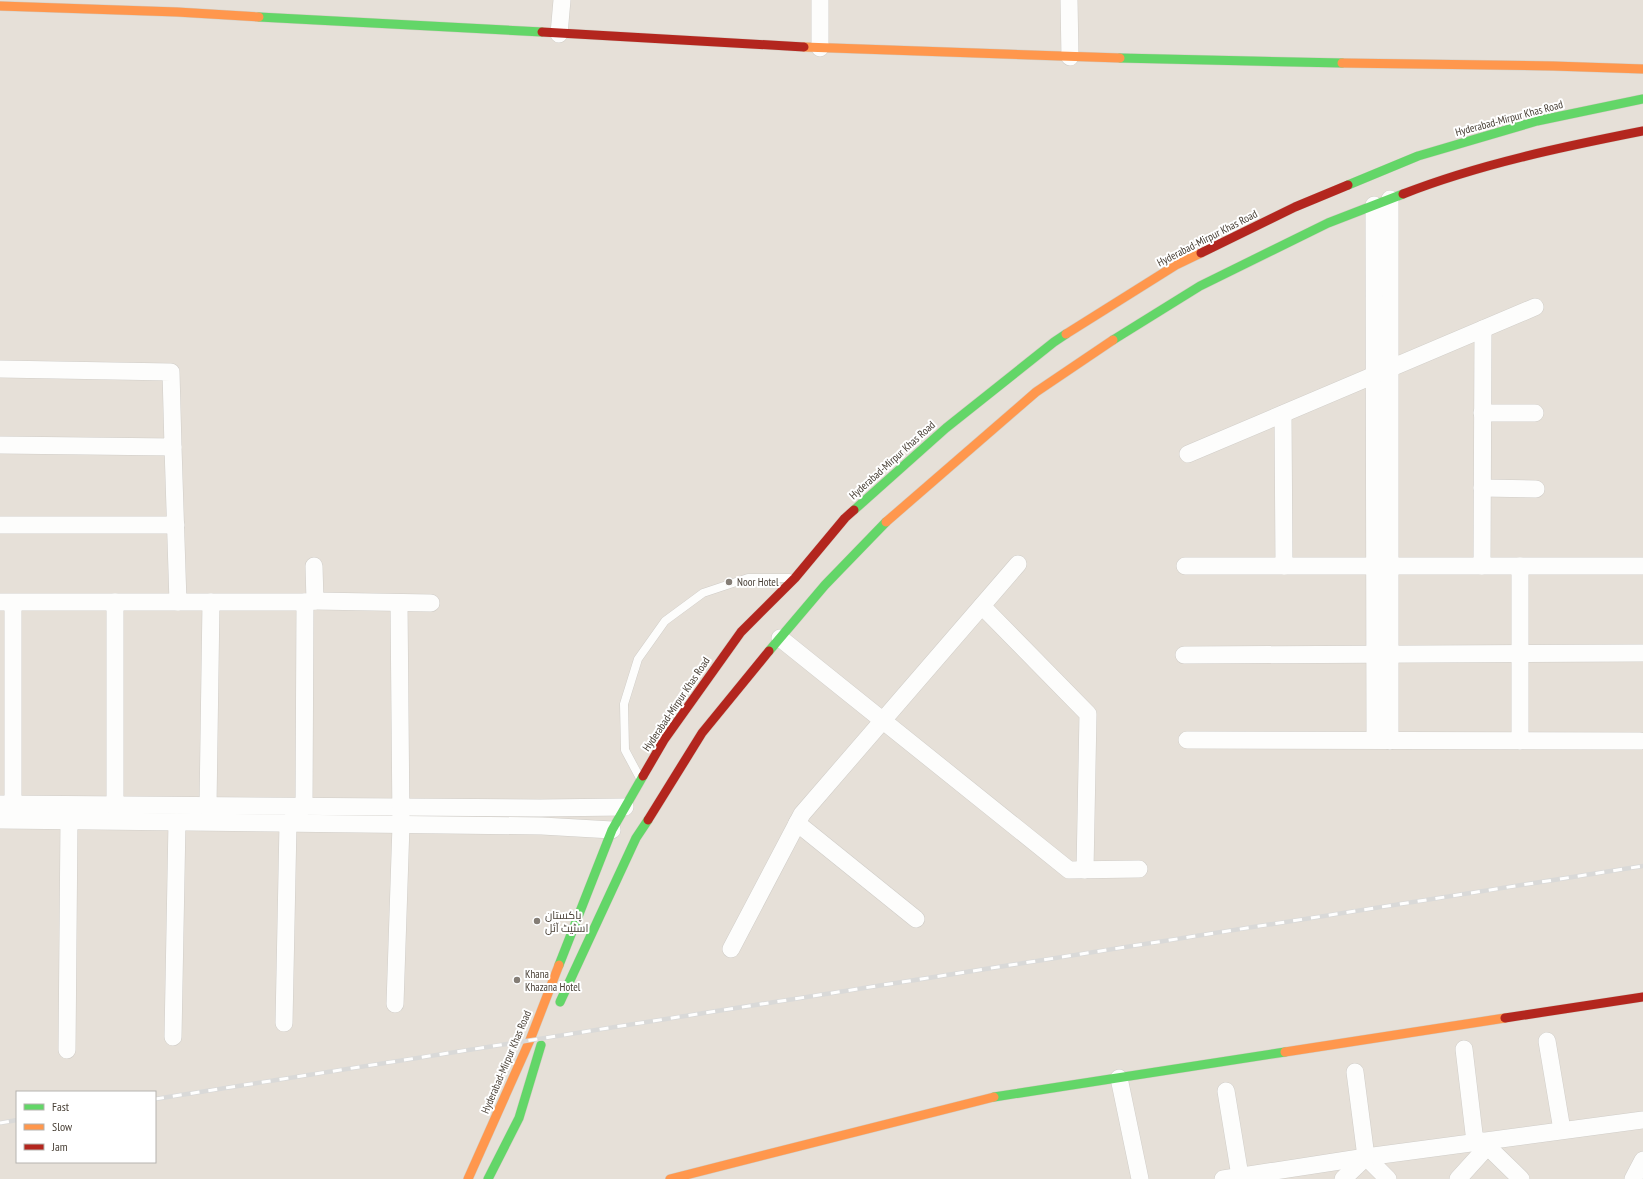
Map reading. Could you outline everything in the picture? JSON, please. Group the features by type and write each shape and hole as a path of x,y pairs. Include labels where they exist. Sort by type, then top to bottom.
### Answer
{"main road":[{"path":"0,6 176,6 559,34 820,48 1198,61 1553,66 1643,69"},
{"name":"Hyderabad-Mirpur Khas Road","path":"468,1179 530,1040 612,830 625,807 664,740 741,632 795,578 845,518 946,428 1054,342 1176,264 1295,207 1418,156 1537,121 1643,99"},
{"path":"556,1009 636,838 702,733 825,585 887,521 1036,392 1086,357 1200,286 1328,223 1438,180 1563,147 1643,131"},
{"path":"670,1179 989,1098 1643,997"},
{"path":"488,1179 519,1118 543,1038"}],"street":[{"path":"559,34 562,0"},
{"path":"820,0 820,48"},
{"path":"1069,0 1070,57"},
{"path":"1382,566 1390,368 1390,199"},
{"path":"1374,205 1374,375 1382,566 1383,740"},
{"path":"1188,454 1535,307"},
{"path":"1482,566 1483,329"},
{"path":"0,369 171,372 178,602"},
{"path":"1482,413 1535,413"},
{"path":"1282,414 1284,566"},
{"path":"0,445 174,447"},
{"path":"1482,488 1536,489"},
{"path":"0,525 176,525"},
{"path":"731,949 802,814 1018,564"},
{"path":"284,1023 288,824 304,806 310,601 314,566"},
{"path":"1185,566 1643,566"},
{"path":"1520,566 1520,741"},
{"path":"6,812 6,602 310,601 431,603"},
{"path":"115,602 115,805"},
{"path":"208,806 211,602"},
{"path":"395,1004 401,825 399,602"},
{"path":"982,606 1088,714 1085,870"},
{"path":"780,638 1070,870 1139,869"},
{"path":"1184,655 1643,653"},
{"path":"1187,740 1640,741"},
{"path":"6,812 115,805 625,807"},
{"path":"6,812 69,821 542,826 612,830"},
{"path":"67,1050 69,821"},
{"path":"173,1037 177,822"},
{"path":"797,823 916,919"},
{"path":"1547,1041 1562,1130"},
{"path":"1464,1049 1482,1143 1522,1179"},
{"path":"1355,1072 1366,1157 1388,1179"},
{"path":"1119,1078 1140,1179"},
{"path":"1226,1091 1242,1178"},
{"path":"1223,1179 1242,1178 1366,1157 1482,1143 1562,1130 1643,1120"},
{"path":"1458,1179 1482,1143"},
{"path":"1343,1179 1366,1157"},
{"path":"1633,1179 1643,1160"}],"lane":[{"path":"642,780 625,750 624,704 638,659 665,621 703,593 748,578 795,578"}],"shaded area":[{"path":"0,0 1643,0 1643,1179 0,1179"}],"railway":[{"path":"156,1099 1643,866"},
{"path":"0,1123 16,1120"}],"traffic: fast":[{"path":"259,17 542,32"},
{"path":"1120,58 1342,63"},
{"path":"1348,185 1418,156 1537,121 1643,99"},
{"path":"1113,340 1200,286 1328,223 1403,194"},
{"path":"854,510 946,428 1066,334"},
{"path":"769,651 825,585 886,522"},
{"path":"559,965 612,830 643,776"},
{"path":"560,1002 636,838 648,820"},
{"path":"488,1179 519,1118 541,1045"},
{"path":"994,1097 1285,1052"}],"traffic: slow":[{"path":"0,6 177,12 259,17"},
{"path":"804,47 1120,58"},
{"path":"1342,63 1553,66 1643,69"},
{"path":"1066,334 1176,265 1201,253"},
{"path":"886,522 1036,392 1113,340"},
{"path":"468,1179 530,1040 559,965"},
{"path":"1285,1052 1505,1018"},
{"path":"670,1179 994,1097"}],"traffic: jam":[{"path":"542,32 804,47"},
{"path":"1403,194 1432,183 1491,165 1582,143 1643,131"},
{"path":"1201,253 1295,207 1348,185"},
{"path":"643,776 664,740 741,632 795,578 845,518 854,510"},
{"path":"648,820 702,733 769,651"},
{"path":"1505,1018 1643,997"}],"place":[{"name":"Noor Hotel","path":"729,582"},
{"name":"پاکستان اسٹیٹ آئل","path":"537,921"},
{"name":"Khana Khazana Hotel","path":"517,980"}]}
